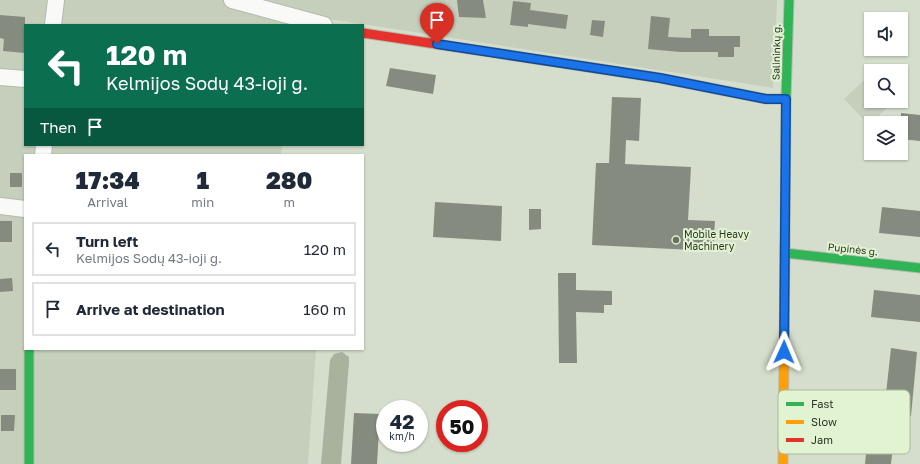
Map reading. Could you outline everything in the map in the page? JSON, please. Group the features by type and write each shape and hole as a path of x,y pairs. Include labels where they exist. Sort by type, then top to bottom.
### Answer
{"street":[{"path":"53,24 56,0"},
{"path":"232,0 320,24"},
{"name":"Salininkų g.","path":"784,390 786,99 789,0"},
{"path":"364,33 660,78 766,99 786,99"},
{"path":"0,77 24,79"},
{"path":"0,206 24,209"},
{"name":"Pupinės g.","path":"785,253 920,268"},
{"path":"29,350 29,464"},
{"name":"Salininkų g.","path":"783,454 783,464"}],"shaded area":[{"path":"0,0 777,0 773,88 298,14 296,24 24,24 24,146 282,146 281,154 24,154 24,350 316,350 308,464 0,464"},
{"path":"863,81 864,108 887,108 878,116 864,116 864,120 844,99"},
{"path":"342,352 349,357 349,362 341,464 321,464 330,360 334,354"}],"building":[{"path":"457,0 483,0 486,18 459,17"},
{"path":"513,1 531,3 530,10 568,15 566,29 528,24 528,27 510,25"},
{"path":"0,15 25,17 24,53 3,51 4,39 0,38"},
{"path":"651,16 670,18 668,37 691,38 691,29 709,29 709,36 740,36 740,47 734,47 734,57 718,57 718,52 680,52 648,49"},
{"path":"592,20 605,21 603,37 590,35"},
{"path":"390,68 436,75 433,94 386,86"},
{"path":"612,97 641,98 639,141 626,140 625,164 691,167 688,220 715,221 713,251 592,245 596,163 609,163"},
{"path":"901,113 920,115 920,141 908,140 908,116 901,116"},
{"path":"10,173 22,173 22,187 10,187"},
{"path":"435,202 502,206 501,241 433,237"},
{"path":"882,207 920,211 920,237 879,233"},
{"path":"529,209 541,209 541,229 529,230"},
{"path":"0,221 12,221 12,242 0,242"},
{"path":"558,273 576,273 576,290 612,291 612,305 604,305 604,313 576,312 577,363 559,363"},
{"path":"12,278 13,291 0,292 0,279"},
{"path":"874,290 920,295 920,322 871,317"},
{"path":"891,348 917,352 911,416 910,390 886,390"},
{"path":"0,369 16,369 16,390 0,390"},
{"path":"354,413 376,414 377,464 351,464"},
{"path":"1,415 15,415 14,431 1,431"},
{"path":"866,454 892,454 891,464 865,464"}],"traffic: fast":[{"path":"785,247 786,99 789,0"},
{"path":"785,253 920,268"},
{"path":"29,350 29,464"}],"traffic: slow":[{"path":"509,55 660,78 766,99 786,99"},
{"path":"784,390 785,247"},
{"path":"783,454 783,464"}],"traffic: jam":[{"path":"364,33 509,55"}],"place":[{"name":"Mobile Heavy Machinery","path":"676,240"}],"route":[{"path":"437,44 660,78 766,99 786,99 784,352"}]}
